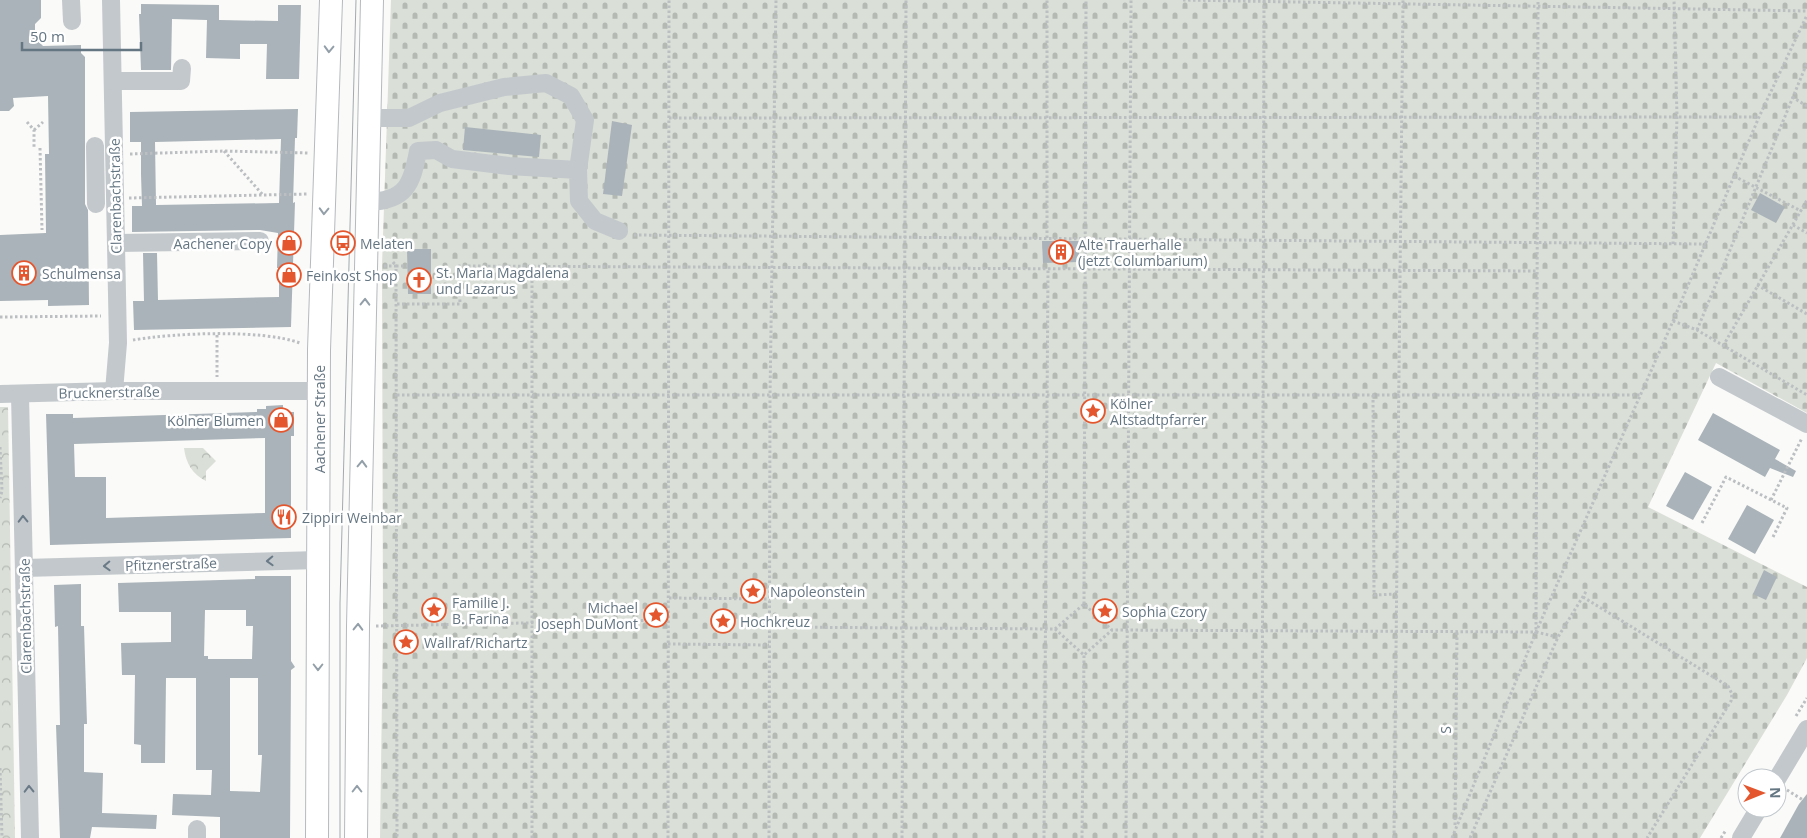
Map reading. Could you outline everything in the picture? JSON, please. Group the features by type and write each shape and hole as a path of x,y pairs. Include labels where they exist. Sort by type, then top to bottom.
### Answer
{"main road":[{"name":"Aachener Straße","path":"317,838 319,350 330,0"},
{"path":"356,838 358,626 372,0"}],"street":[{"path":"71,0 72,21"},
{"name":"Clarenbachstraße","path":"111,0 118,343 114,391"},
{"path":"113,81 181,81 182,68"},
{"path":"370,118 408,118 440,103 504,87 546,83 571,96 585,120 578,170 579,201 595,221 619,231"},
{"path":"95,146 96,204"},
{"path":"368,202 383,202 397,197 414,176 418,150 436,150 452,159 509,166 578,170"},
{"path":"116,243 260,241"},
{"path":"1719,377 1805,431"},
{"name":"Brucknerstraße","path":"0,394 20,395 114,391 319,390"},
{"name":"Clarenbachstraße","path":"20,395 30,838"},
{"name":"Pfitznerstraße","path":"24,568 319,560"},
{"path":"1787,769 1807,729"},
{"path":"1741,838 1754,818"}],"path":[{"path":"668,838 669,0"},
{"path":"769,838 770,394 776,0"},
{"path":"902,838 906,0"},
{"path":"1047,0 1047,238"},
{"path":"1086,0 1084,604 1112,630"},
{"path":"1126,838 1131,0"},
{"path":"1183,0 1403,2 1807,13 1759,117 1673,321 1536,632 1452,838"},
{"path":"1536,632 1535,394 1539,242 1538,0"},
{"path":"1673,244 1677,117 1674,0"},
{"path":"1262,838 1264,1"},
{"path":"1394,838 1395,594 1403,2"},
{"path":"1697,330 1807,63"},
{"path":"1792,97 1807,106"},
{"path":"669,118 1759,117"},
{"path":"27,122 34,130 34,148"},
{"path":"34,130 43,122"},
{"path":"40,148 42,230"},
{"path":"115,154 224,151 326,153"},
{"path":"224,151 264,195"},
{"path":"1734,176 1801,211"},
{"path":"116,198 325,195"},
{"path":"1723,346 1807,200"},
{"path":"1793,225 1807,233"},
{"path":"619,231 625,235 1706,244"},
{"path":"393,262 396,266 397,304 397,838"},
{"path":"366,267 407,266"},
{"path":"397,304 460,304 459,266 1538,271"},
{"path":"532,266 532,838"},
{"path":"1044,838 1048,269"},
{"path":"1757,285 1807,314"},
{"path":"0,317 117,315"},
{"path":"1673,321 1697,330 1807,395"},
{"path":"118,343 155,336 251,334 289,339 319,350"},
{"path":"217,335 217,391"},
{"path":"397,394 1640,394"},
{"path":"1372,394 1374,595 1395,594"},
{"path":"1771,500 1805,431"},
{"path":"0,446 2,491 0,498"},
{"path":"1702,523 1726,477 1787,508 1773,537"},
{"path":"1470,838 1558,637 1588,590"},
{"path":"1583,597 1728,686 1732,694 1731,701 1646,838"},
{"path":"669,598 770,598"},
{"path":"770,627 1046,630 1055,629 1084,604"},
{"path":"358,626 668,620"},
{"path":"1055,629 1084,654"},
{"path":"1082,838 1084,654 1112,630 1536,632 1558,637"},
{"name":"S","path":"1455,829 1457,631"},
{"path":"668,644 770,645"},
{"path":"0,768 2,838"},
{"path":"1787,788 1803,800"}],"green space":[{"path":"391,0 1807,0 1807,413 1716,363 1648,507 1807,587 1807,658 1743,768 1737,768 1737,777 1700,838 380,838 383,626 382,266"},
{"path":"0,407 8,407 15,838 0,838"},
{"path":"184,448 203,448 216,461 206,471 206,481 190,467"}],"building":[{"path":"0,0 41,0 41,18 35,24 35,38 43,46 81,45 81,53 85,57 85,204 88,210 89,305 48,306 48,300 0,301 0,235 46,233 45,154 49,154 48,96 13,98 14,106 9,111 0,111"},
{"path":"141,4 219,5 219,20 278,21 278,5 301,5 299,79 266,79 267,44 240,44 240,59 206,58 207,20 172,19 171,70 141,70 139,14 141,14"},
{"path":"298,109 297,138 295,138 291,327 134,330 133,301 144,301 143,253 157,253 158,300 279,297 279,268 277,268 278,233 260,230 132,232 132,206 142,206 141,142 130,142 130,112","holes":["281,139 279,203 156,205 155,142"]},
{"path":"612,121 632,125 622,196 603,194"},
{"path":"465,127 541,135 539,157 463,150"},
{"path":"1760,193 1785,207 1776,223 1751,210"},
{"name":"Alte Trauerhalle (jetzt Columbarium)","path":"1042,241 1079,241 1079,262 1043,263"},
{"name":"St. Maria Magdalena und Lazarus","path":"407,249 431,249 431,294 408,294"},
{"path":"283,405 283,412 294,412 294,436 291,436 291,538 50,545 46,414 73,414 73,418 257,412 257,409 266,409 266,406","holes":["265,438 265,513 106,518 106,477 75,477 74,444"]},
{"path":"1713,413 1780,450 1775,459 1796,471 1793,477 1770,468 1765,477 1698,440"},
{"path":"1685,472 1712,487 1693,520 1666,506"},
{"path":"1747,505 1774,520 1755,554 1728,539"},
{"path":"1764,570 1777,577 1766,600 1753,594"},
{"path":"255,576 291,576 291,661 295,667 291,670 290,838 220,838 220,817 172,815 173,794 211,795 212,770 196,770 196,678 166,678 165,763 141,763 141,745 134,744 135,675 122,675 121,643 171,642 171,612 119,612 118,583 255,579","holes":["205,610 246,610 246,626 253,626 252,659 208,659 208,656 204,656","230,678 258,678 258,755 262,755 260,792 230,791"]},
{"path":"81,584 81,626 84,626 87,724 84,724 84,772 103,773 102,813 157,815 156,829 92,827 90,838 60,838 56,725 60,725 58,626 55,627 54,585"},
{"path":"1807,794 1807,838 1780,838 1799,804"}],"tram line":[{"path":"340,838 340,603 356,0"}],"place":[{"name":"Aachener Copy","path":"289,243"},
{"name":"Melaten","path":"343,243"},
{"name":"Alte Trauerhalle (jetzt Columbarium)","path":"1061,252"},
{"name":"Schulmensa","path":"24,273"},
{"name":"Feinkost Shop","path":"289,275"},
{"name":"St. Maria Magdalena und Lazarus","path":"419,280"},
{"name":"Kölner Altstadtpfarrer","path":"1093,411"},
{"name":"Kölner Blumen","path":"281,420"},
{"name":"Zippiri Weinbar","path":"284,517"},
{"name":"Napoleonstein","path":"753,591"},
{"name":"Familie J. B. Farina","path":"434,610"},
{"name":"Sophia Czory","path":"1105,611"},
{"name":"Michael Joseph DuMont","path":"656,615"},
{"name":"Hochkreuz","path":"723,621"},
{"name":"Wallraf/Richartz","path":"406,642"}]}
